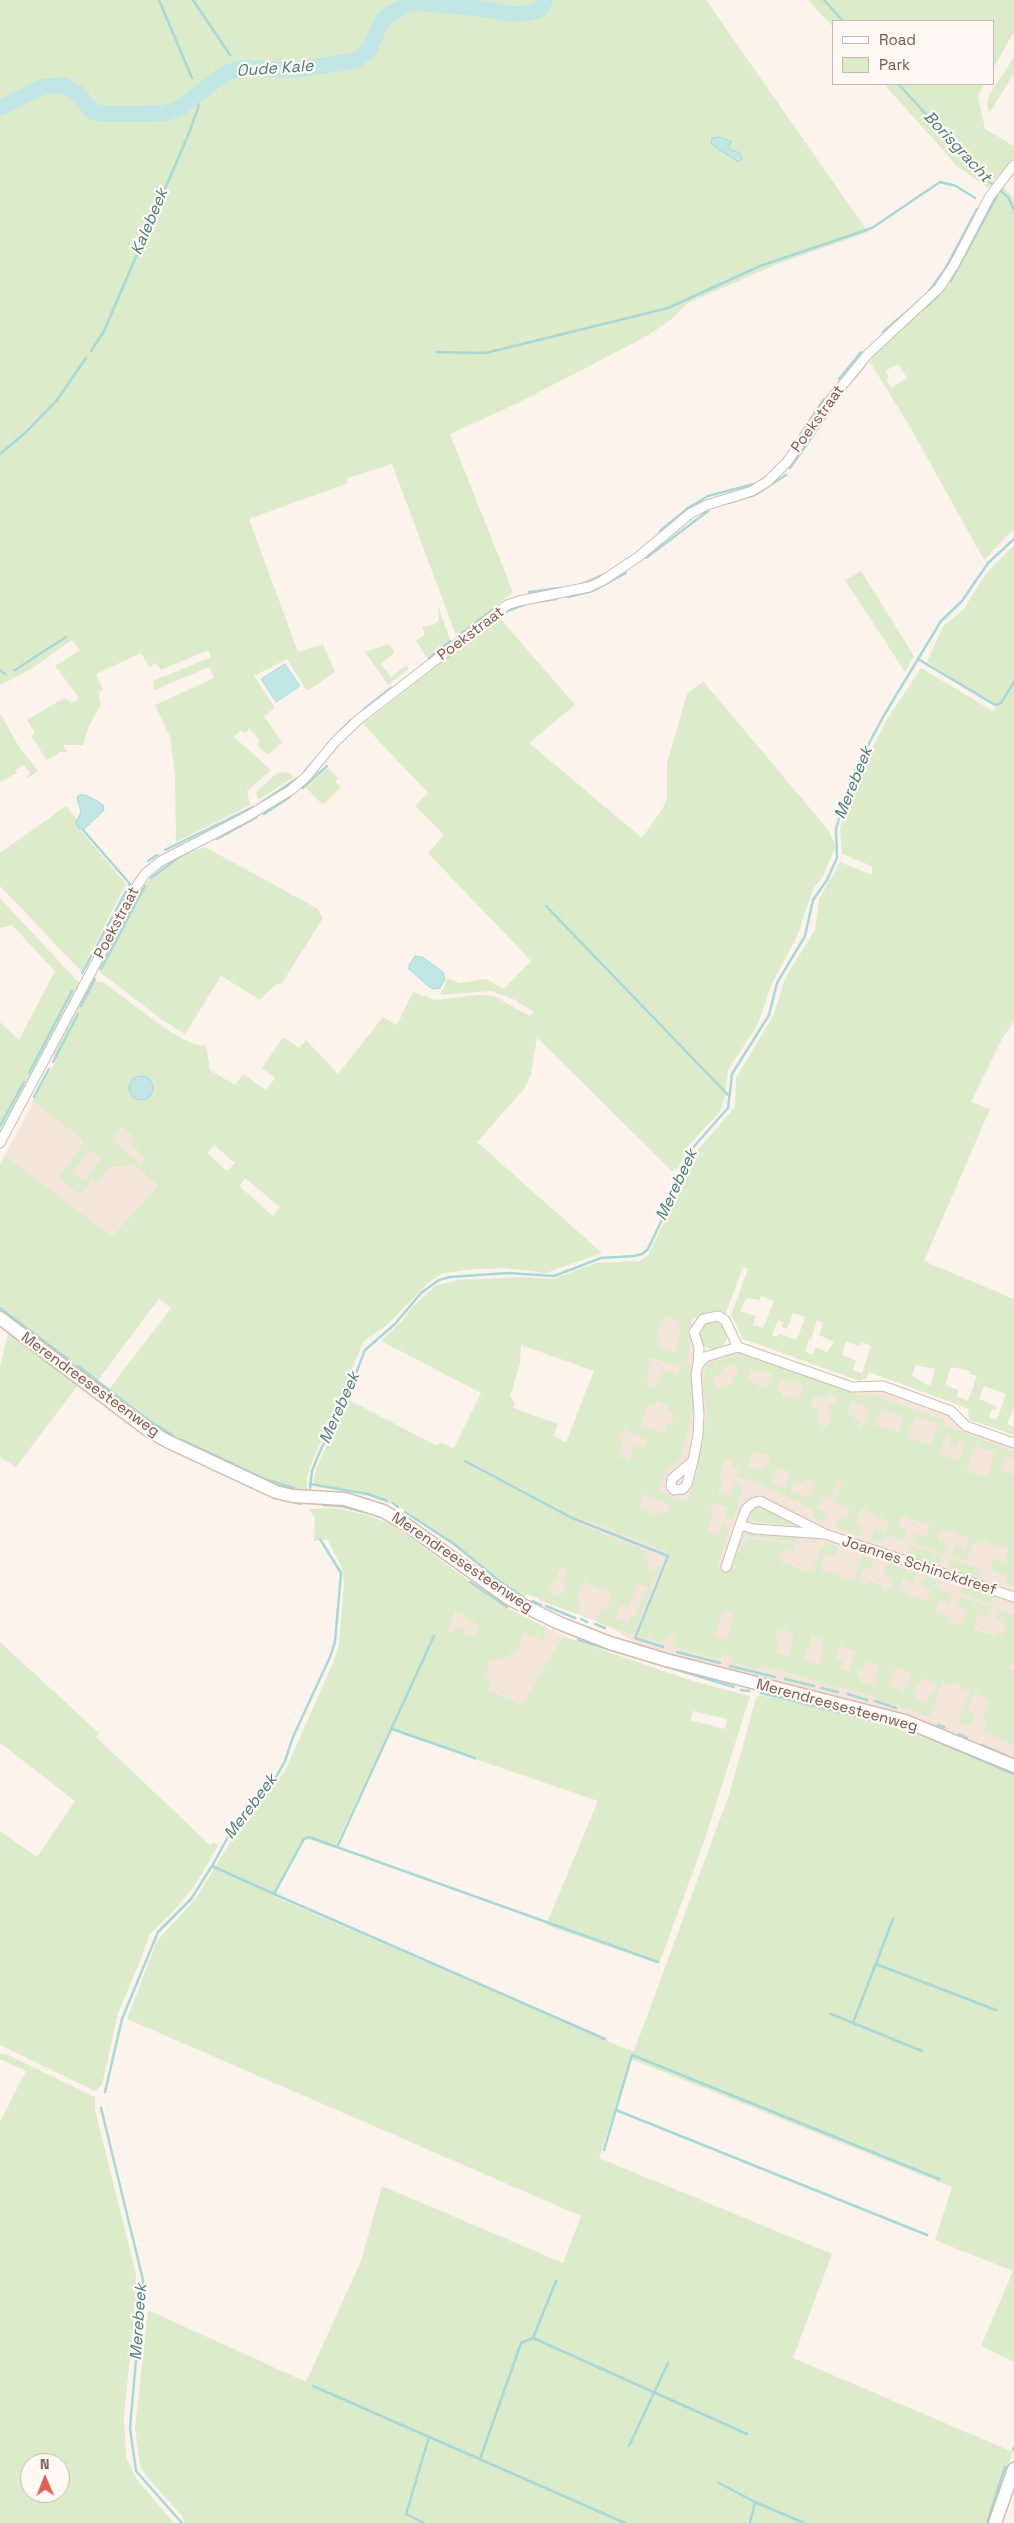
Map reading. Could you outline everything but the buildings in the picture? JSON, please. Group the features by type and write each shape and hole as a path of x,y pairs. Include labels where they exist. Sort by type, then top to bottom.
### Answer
{"main road":[{"name":"Merendreesesteenweg","path":"0,1318 148,1430 167,1441 276,1492 293,1496 345,1499 383,1511 404,1523 508,1598 559,1623 610,1643 666,1660 906,1721 1014,1766"},
{"path":"996,2523 1014,2469"}],"street":[{"name":"Poekstraat","path":"0,1143 138,884 146,874 161,861 248,816 291,790 306,777 335,742 358,720 508,605 519,601 589,587 602,581 638,557 691,513 707,505 752,491 768,482 787,462 832,398 868,354 938,288 995,190 1014,165"},
{"path":"693,1462 698,1435 699,1414 696,1374 699,1348 694,1332 703,1319 718,1316 725,1320 738,1347"},
{"path":"698,1365 705,1358 738,1347 852,1387 883,1386 951,1411 966,1426 1014,1443"},
{"name":"Joannes Schinckdreef","path":"726,1567 746,1509 753,1503 760,1501 825,1534 1014,1597"},
{"name":"Joannes Schinckdreef","path":"740,1524 754,1529 825,1534"}],"shaded area":[{"path":"49,1073 132,1136 169,1172 112,1238 5,1155"},
{"path":"588,1282 692,1319 691,1336 696,1350 693,1365 739,1351 859,1392 877,1390 949,1416 963,1430 1014,1448 1014,1759 905,1716 644,1648 606,1625 538,1600 594,1478 598,1373 589,1369 573,1321"},
{"path":"463,1577 501,1605 569,1638 561,1639 522,1705 422,1663"}],"green space":[{"path":"0,0 706,0 868,232 775,265 688,303 673,318 647,336 518,403 450,434 513,592 457,638 392,464 347,478 348,483 249,519 298,652 323,644 335,672 307,691 287,659 254,676 275,708 264,716 282,742 268,755 258,746 259,739 249,729 245,733 241,730 234,737 271,770 247,791 250,805 176,842 175,775 170,737 155,705 214,678 209,667 154,690 153,681 211,657 208,650 161,670 156,663 149,667 141,653 96,674 103,690 99,692 100,696 98,697 101,704 89,726 83,745 63,745 68,752 60,752 47,760 31,736 35,733 27,720 64,698 72,703 79,698 55,666 80,650 72,640 31,669 0,685 0,113 47,90 49,82 36,85 0,105"},
{"path":"808,0 1014,0 1014,32 994,67 994,20 832,20 832,26"},
{"path":"1014,57 1014,74 989,113 987,103 989,95"},
{"path":"885,85 984,85 978,96 985,129 1014,146 1014,157 988,188 957,166"},
{"path":"1003,187 1014,198 1014,529 984,560 910,427 870,362 944,288 988,206","holes":["898,364 907,378 891,388 886,379 889,377 885,371"]},
{"path":"1014,545 1014,1021 1002,1039 971,1102 990,1109 924,1261 1014,1299 1014,1408 1007,1424 1014,1427 1014,1435 970,1420 969,1409 869,1372 866,1378 860,1381 743,1339 731,1315 748,1269 743,1267 725,1315 709,1312 692,1319 688,1334 690,1348 686,1363 691,1365 694,1409 679,1462 669,1466 658,1491 687,1502 698,1471 696,1469 707,1417 703,1384 705,1370 709,1363 740,1354 860,1395 871,1394 945,1420 944,1425 1014,1452 1014,1459 1006,1456 1001,1469 1014,1474 1014,1567 1012,1574 1014,1575 1014,1586 1006,1581 1006,1575 990,1570 994,1559 1004,1563 1008,1547 1005,1546 1003,1549 986,1541 984,1543 979,1542 978,1545 973,1543 967,1561 952,1556 955,1546 965,1549 969,1538 941,1529 937,1540 947,1543 943,1554 912,1543 915,1533 926,1537 930,1525 902,1516 898,1527 908,1531 905,1540 889,1535 880,1542 871,1540 874,1528 885,1532 889,1521 874,1516 874,1513 861,1509 856,1522 863,1525 859,1536 835,1527 839,1517 846,1519 850,1508 835,1503 842,1481 836,1481 833,1499 823,1495 821,1498 817,1509 826,1512 823,1523 812,1516 812,1509 748,1478 747,1481 736,1477 739,1468 732,1466 734,1460 725,1458 719,1477 723,1479 718,1493 730,1497 735,1482 743,1486 733,1520 724,1517 727,1507 713,1503 710,1511 713,1512 707,1532 718,1536 722,1525 730,1528 717,1568 729,1572 736,1551 740,1552 747,1538 796,1544 793,1552 783,1549 779,1560 806,1572 808,1569 813,1570 821,1547 828,1544 838,1546 835,1557 825,1554 821,1569 853,1581 862,1555 874,1559 871,1569 864,1567 859,1582 867,1585 869,1581 883,1586 882,1591 886,1592 888,1587 892,1588 894,1584 890,1582 892,1576 884,1574 887,1563 916,1573 913,1583 902,1580 899,1591 927,1601 931,1590 921,1586 925,1576 933,1579 937,1584 937,1589 952,1594 949,1605 939,1601 935,1612 949,1617 948,1621 962,1626 967,1611 958,1607 961,1597 991,1607 987,1617 978,1614 974,1625 974,1629 987,1634 996,1636 997,1633 1003,1634 1006,1624 996,1620 999,1610 1014,1616 1014,1665 1010,1664 1008,1669 1014,1672 1014,1745 983,1732 987,1720 983,1717 990,1700 975,1693 967,1710 975,1713 969,1726 958,1722 970,1692 960,1688 961,1684 955,1682 953,1686 943,1682 929,1717 851,1689 839,1688 762,1665 761,1669 731,1663 731,1657 722,1654 720,1660 673,1646 675,1633 666,1638 663,1643 637,1635 670,1558 665,1556 667,1551 578,1517 575,1523 645,1551 643,1557 650,1560 647,1568 656,1571 659,1563 661,1563 633,1635 596,1622 601,1609 606,1611 612,1594 603,1588 602,1591 586,1582 583,1583 576,1600 581,1602 576,1614 527,1594 523,1598 400,1507 366,1495 318,1487 313,1482 318,1464 349,1400 437,1446 440,1442 454,1448 481,1393 381,1341 404,1319 412,1307 435,1286 458,1280 520,1277 553,1279 596,1263 640,1261 648,1255 688,1173 694,1154 735,1107 736,1078 774,1014 785,978 815,930 819,899 840,862 872,875 872,866 842,854 840,828 860,772 886,721 921,668 993,711 997,707 927,662 943,626 964,609 984,576","holes":["761,1296 774,1301 763,1328 753,1325 756,1316 740,1311 746,1298 760,1300","793,1313 805,1317 797,1340 779,1334 778,1337 772,1335 778,1320 783,1322 782,1327 787,1329","664,1316 680,1322 677,1329 681,1331 675,1353 657,1346 660,1338 656,1337 657,1332","817,1320 823,1323 819,1335 834,1342 827,1352 816,1347 813,1354 805,1351 809,1339 811,1340","846,1342 860,1346 862,1342 871,1346 862,1373 853,1370 856,1361 842,1355","521,1345 594,1371 566,1442 553,1436 558,1424 513,1408 515,1403 510,1396 520,1364","649,1357 681,1368 678,1376 664,1369 656,1388 648,1386 649,1381 646,1379 651,1364 647,1362","735,1363 739,1374 733,1376 734,1382 716,1389 712,1378 724,1372 722,1367","916,1365 935,1369 930,1386 912,1376","951,1367 970,1371 970,1374 977,1376 968,1401 957,1397 959,1390 945,1385","751,1369 763,1373 764,1370 772,1372 766,1389 747,1380","781,1380 795,1385 796,1381 804,1384 799,1400 782,1396 782,1393 777,1391","984,1386 1006,1394 997,1420 989,1417 992,1409 995,1410 997,1406 979,1399","829,1393 837,1396 834,1405 830,1404 828,1409 832,1411 827,1427 816,1423 820,1411 810,1407 814,1395 826,1399","852,1400 869,1409 862,1429 858,1428 860,1421 847,1413","657,1401 668,1405 667,1410 675,1415 671,1424 668,1423 665,1434 641,1425 648,1404 655,1406","882,1409 903,1416 899,1433 875,1425","915,1416 938,1424 931,1445 908,1437","622,1429 647,1440 645,1447 635,1444 629,1460 619,1457 624,1440 619,1438","946,1434 951,1436 948,1445 956,1448 960,1439 965,1441 959,1461 939,1454","975,1446 982,1448 982,1452 984,1449 995,1452 986,1478 966,1471","754,1451 771,1456 767,1467 764,1466 762,1471 748,1466","776,1467 790,1471 785,1488 770,1483","805,1479 815,1482 810,1498 791,1492 794,1481 804,1483","643,1494 670,1505 666,1515 658,1512 653,1515 651,1512 639,1508","562,1567 568,1569 563,1581 567,1586 560,1597 548,1591","638,1584 647,1587 635,1616 631,1615 628,1622 616,1618 620,1605 628,1607","725,1610 734,1612 727,1640 715,1637 721,1615 723,1615","778,1629 790,1632 793,1636 789,1656 777,1653 780,1643 775,1641","811,1636 823,1639 821,1648 824,1649 819,1664 808,1662 808,1659 804,1658 806,1649 810,1650","839,1646 855,1651 849,1671 841,1669 843,1661 836,1658","866,1661 879,1665 873,1685 860,1682 861,1678 857,1676 859,1669 863,1670","896,1667 911,1673 904,1692 889,1685","923,1678 937,1684 932,1695 929,1694 926,1703 915,1698 917,1694 913,1692 916,1683 920,1684"]},
{"path":"861,571 914,656 905,672 845,580"},
{"path":"438,606 450,639 426,658 416,640 425,635 422,627 433,625 439,620"},
{"path":"499,617 575,705 529,743 642,838 663,808 667,797 667,763 687,694 703,681 829,831 835,845 822,878 813,889 798,934 771,986 758,1024 728,1070 725,1096 720,1112 686,1148 679,1168 672,1171 537,1038 531,1075 524,1089 477,1142 602,1253 546,1273 503,1268 464,1270 441,1274 427,1284 387,1325 364,1341 312,1462 307,1477 307,1491 274,1485 163,1431 107,1392 171,1308 159,1299 96,1383 0,1310 0,1164 5,1155 112,1237 158,1185 134,1165 111,1166 97,1183 93,1179 80,1195 59,1178 85,1141 35,1103 31,1104 57,1059 53,1054 92,981 103,982 166,1029 185,1040 200,1046 206,1045 210,1070 235,1085 243,1074 266,1090 275,1078 262,1068 283,1037 299,1048 306,1040 338,1074 383,1017 397,1025 413,992 435,1000 479,995 494,996 530,1016 534,1012 513,999 491,991 440,995 448,978 459,983 486,979 504,989 531,961 428,853 444,835 415,806 428,793 363,724","holes":["121,1127 132,1136 130,1139 134,1142 131,1145 146,1158 142,1164 111,1140","214,1145 235,1163 227,1171 207,1153","90,1150 101,1159 93,1169 94,1171 83,1181 72,1172","245,1178 280,1207 273,1216 239,1186"]},
{"path":"389,644 395,652 381,664 391,677 406,665 409,669 388,685 365,652"},
{"path":"0,713 18,745 38,771 28,778 27,776 31,773 23,765 15,771 17,773 0,782"},
{"path":"328,768 338,778 335,782 341,787 323,805 306,788"},
{"path":"286,772 294,777 258,800 256,792 277,773"},
{"path":"66,806 77,819 79,829 126,884 81,971 0,886 0,853"},
{"path":"205,847 318,909 323,918 282,983 275,985 260,1000 221,976 185,1034 161,1019 101,973 99,968 138,895 150,879 178,858"},
{"path":"0,898 79,983 0,1137 0,1022 19,1040 55,971 12,925 0,928"},
{"path":"713,1321 723,1325 727,1335 723,1345 713,1349 703,1345 699,1335 703,1325"},
{"path":"8,1333 78,1385 16,1467 0,1457 0,1367"},
{"path":"759,1506 798,1526 752,1521 750,1511"},
{"path":"336,1508 367,1515 394,1525 501,1605 547,1628 543,1641 524,1633 517,1651 499,1660 489,1660 487,1665 489,1666 485,1676 492,1680 488,1690 522,1705 561,1639 565,1637 693,1681 750,1696 705,1839 659,1964 546,1925 598,1801 390,1730 334,1848 305,1838 273,1896 626,2049 634,2051 730,1792 756,1698 759,1695 858,1716 916,1734 1014,1774 1014,2362 981,2346 1013,2271 935,2240 952,2187 631,2059 599,2158 832,2254 793,2358 1013,2452 985,2523 185,2523 181,2515 147,2477 140,2466 135,2428 148,2310 306,2382 361,2261 382,2186 563,2263 581,2216 127,2019 157,1941 196,1898 243,1821 285,1771 333,1663 339,1644 344,1582 342,1568 327,1539 314,1541 315,1518 309,1509","holes":["455,1611 467,1615 465,1619 479,1625 474,1637 465,1635 466,1630 457,1626 453,1633 447,1631","693,1711 727,1719 725,1729 690,1720"]},
{"path":"749,1532 799,1535 797,1542 748,1536 743,1538 740,1546 738,1546 741,1537"},
{"path":"911,1546 942,1556 939,1567 908,1556"},
{"path":"950,1559 981,1569 978,1580 947,1569"},
{"path":"964,1584 996,1594 992,1605 961,1594"},
{"path":"0,1642 99,1733 96,1737 210,1845 213,1842 218,1846 195,1885 171,1914 149,1935 118,2013 102,2085 95,2091 0,2045 0,1831 37,1857 75,1801 0,1743"},
{"path":"0,2054 6,2054 95,2097 95,2110 135,2269 137,2287 124,2416 126,2457 138,2481 174,2523 0,2523 0,2122 26,2071 0,2059"}],"water":[{"path":"718,137 731,141 729,149 740,153 742,159 739,162 711,143 712,138"},
{"path":"285,664 300,686 276,702 261,679"},
{"path":"85,795 99,802 103,805 104,810 83,830 79,829 76,823 81,812 77,797"},
{"path":"415,956 422,957 443,972 445,979 440,988 433,989 409,969 409,965"},
{"path":"141,1076 149,1080 153,1088 149,1096 141,1100 133,1096 129,1088 133,1080"}],"waterway":[{"path":"159,0 192,78"},
{"path":"193,0 230,55"},
{"name":"Oude Kale","path":"0,108 42,87 63,85 77,93 93,112 111,114 164,113 177,110 225,73 241,68 292,70 355,61 369,50 382,21 388,15 409,4 419,3 486,9 513,14 534,12 540,9 545,0"},
{"name":"Borisgracht","path":"824,0 842,20"},
{"name":"Borisgracht","path":"899,85 991,183 1008,197 1014,210"},
{"name":"Kalebeek","path":"91,351 104,331 189,133 198,108 201,90"},
{"path":"436,352 486,353 668,308 760,266 872,228 940,182 956,186 975,198"},
{"path":"951,281 997,196"},
{"path":"929,291 945,269 977,209"},
{"path":"923,309 938,296"},
{"path":"883,332 918,302"},
{"path":"839,379 861,352"},
{"name":"Kalebeek","path":"0,454 25,433 57,400 86,358"},
{"path":"850,383 864,366"},
{"path":"790,468 844,391"},
{"path":"800,435 824,399"},
{"path":"728,503 755,495 786,475"},
{"path":"660,531 688,508 708,496 754,484"},
{"path":"646,558 708,511"},
{"name":"Merebeek","path":"310,1488 312,1471 346,1399 365,1350 395,1324 421,1293 439,1280 450,1277 508,1273 554,1276 601,1258 634,1256 642,1254 648,1249 687,1167 689,1152 728,1108 732,1074 769,1015 777,983 805,936 813,900 827,880 837,858 836,829 850,780 856,768 883,717 941,621 962,601 988,563 1014,539"},
{"path":"568,597 593,591 626,573"},
{"path":"580,585 605,574"},
{"path":"529,592 560,588"},
{"path":"537,602 556,599"},
{"path":"505,612 526,604"},
{"path":"458,636 495,608"},
{"path":"15,670 66,637"},
{"path":"429,658 450,641"},
{"path":"918,659 995,705 1001,703 1014,682"},
{"path":"0,670 5,674"},
{"path":"364,709 391,688"},
{"path":"338,733 351,720"},
{"path":"304,772 312,763"},
{"path":"303,788 327,766"},
{"path":"262,802 296,779"},
{"path":"264,814 290,797"},
{"path":"165,850 253,807"},
{"path":"217,839 257,817"},
{"path":"82,973 130,884 83,830"},
{"path":"151,878 179,857 196,848"},
{"path":"148,861 157,855"},
{"path":"101,969 145,886"},
{"path":"546,906 729,1096"},
{"path":"81,1006 95,979"},
{"path":"29,1073 72,991"},
{"path":"53,1062 78,1014"},
{"path":"34,1097 49,1069"},
{"path":"0,1126 24,1082"},
{"path":"0,1308 69,1360"},
{"path":"78,1366 148,1420 174,1436"},
{"path":"182,1440 264,1479 294,1488"},
{"path":"465,1461 572,1518 668,1556 635,1638 663,1647"},
{"path":"310,1484 368,1494 387,1501"},
{"path":"287,1501 301,1504"},
{"path":"393,1503 398,1507"},
{"path":"323,1505 341,1506 364,1512"},
{"path":"405,1512 454,1544 502,1583 523,1597"},
{"name":"Merebeek","path":"105,2092 122,2019 158,1932 191,1899 233,1828 276,1777 285,1761 293,1737 330,1657 335,1642 341,1573 320,1539"},
{"path":"470,1582 507,1607"},
{"path":"533,1601 541,1605"},
{"path":"546,1606 575,1618"},
{"path":"581,1619 587,1622"},
{"path":"595,1624 605,1628"},
{"path":"212,1866 274,1894 304,1839 309,1837 337,1847 434,1636"},
{"path":"578,1640 734,1687"},
{"path":"677,1652 720,1663"},
{"path":"730,1666 775,1677"},
{"path":"785,1679 814,1686"},
{"path":"821,1688 838,1692"},
{"path":"741,1690 749,1691"},
{"path":"761,1693 905,1728"},
{"path":"848,1694 867,1700"},
{"path":"875,1701 896,1708"},
{"path":"938,1725 944,1727"},
{"path":"392,1729 475,1758"},
{"path":"959,1734 967,1738"},
{"path":"923,1735 1014,1774"},
{"path":"982,1745 1014,1759"},
{"path":"337,1847 658,1962"},
{"path":"274,1894 605,2039"},
{"path":"853,2023 893,1919"},
{"path":"876,1964 996,2010"},
{"path":"831,2014 922,2051"},
{"path":"604,2150 632,2055 939,2179"},
{"name":"Merebeek","path":"101,2108 143,2280 130,2428 136,2471 182,2523"},
{"path":"616,2110 927,2235"},
{"path":"480,2459 521,2343 533,2338 556,2281"},
{"path":"533,2338 747,2434"},
{"path":"629,2446 668,2363"},
{"path":"313,2386 625,2523"},
{"path":"424,2523 406,2514 429,2437"},
{"path":"987,2523 1005,2467"},
{"path":"719,2483 755,2502"},
{"path":"750,2523 755,2502 804,2523"}]}
